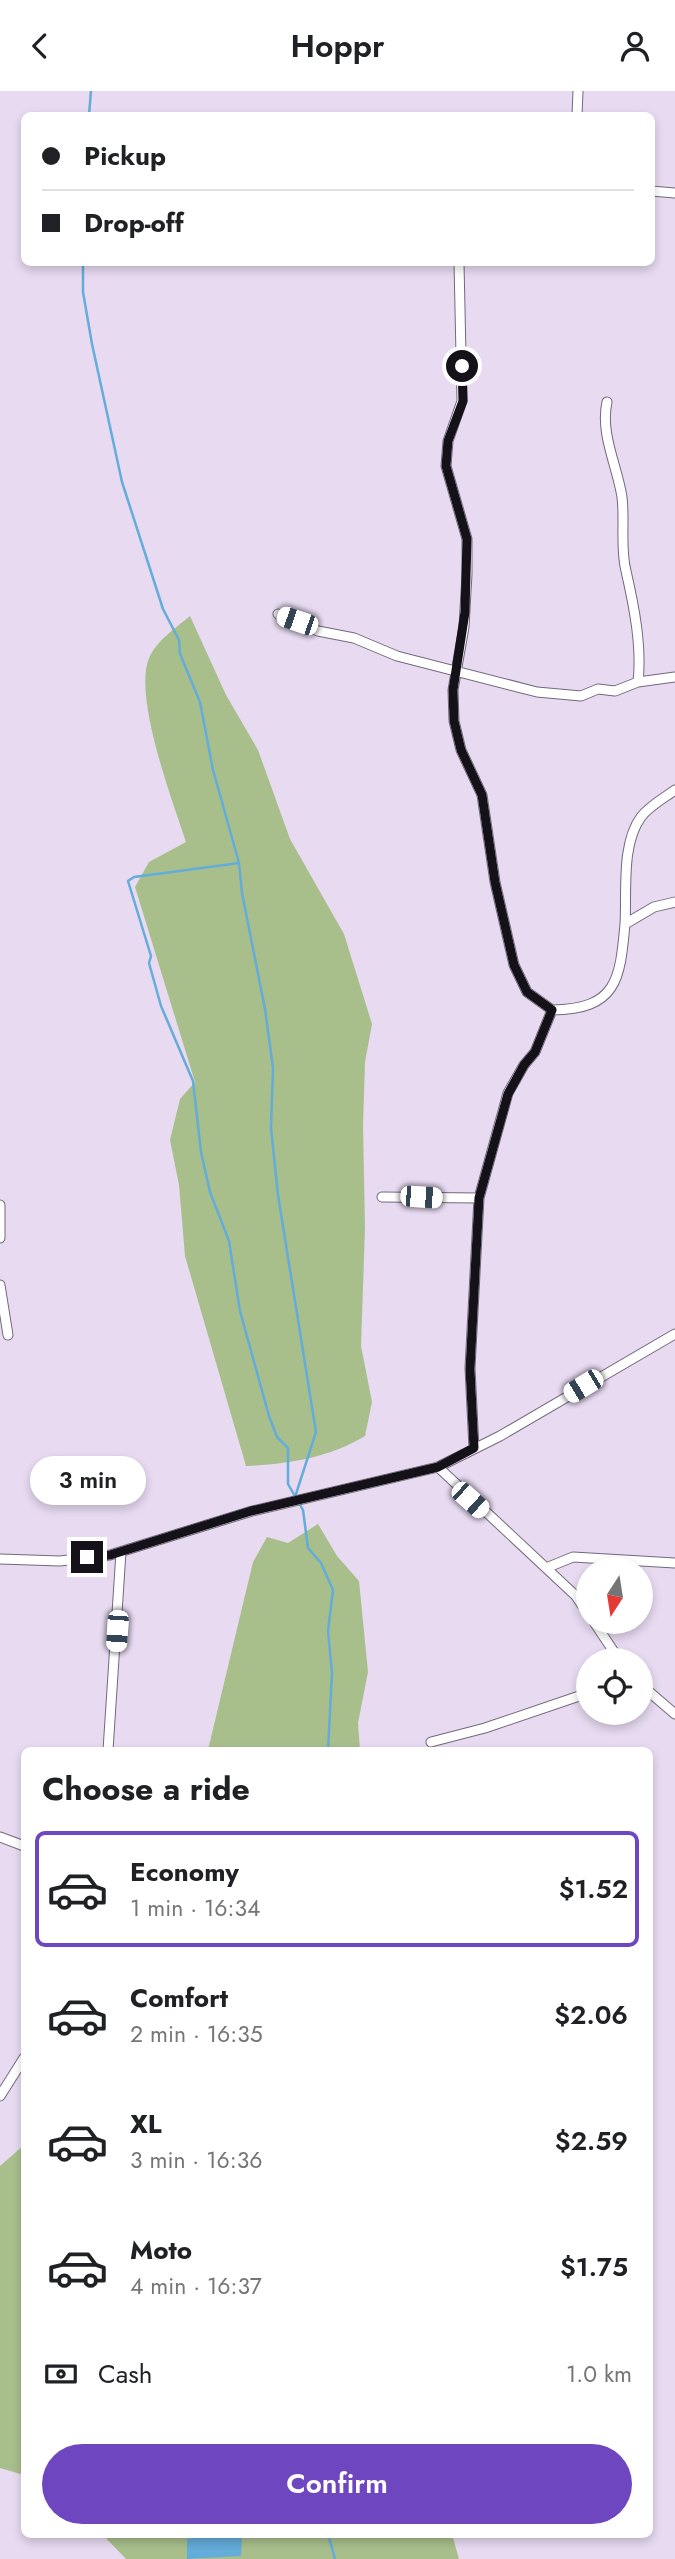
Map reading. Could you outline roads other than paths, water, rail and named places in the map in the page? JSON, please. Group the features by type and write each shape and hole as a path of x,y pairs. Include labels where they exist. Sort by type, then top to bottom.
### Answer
{"street":[{"path":"577,112 578,91"},
{"path":"655,191 675,193"},
{"path":"459,266 463,401 446,454 446,466 467,539 465,617 453,690 454,721 461,750 482,795 510,951 527,992 552,1010 600,1001 610,993 620,963 629,849 635,828 641,817 675,790"},
{"path":"607,402 606,431 622,496 626,572 633,592 640,666 638,682"},
{"path":"278,614 318,631 354,638 397,656 511,687 565,696 581,696 598,689 619,690 638,682 675,677"},
{"path":"625,924 654,907 675,902"},
{"path":"474,1448 470,1369 479,1198 508,1094 524,1065 535,1052 552,1010"},
{"path":"382,1198 479,1198"},
{"path":"0,1205 0,1238"},
{"path":"0,1285 8,1335"},
{"path":"0,1559 60,1561 121,1552 251,1511 438,1467 675,1334"},
{"path":"438,1467 576,1596"},
{"path":"108,1747 121,1552"},
{"path":"546,1568 573,1557 675,1563"},
{"path":"653,1695 675,1714"},
{"path":"431,1742 485,1728 576,1697"},
{"path":"0,1837 21,1845"},
{"path":"0,2096 5,2083 21,2062"}],"water":[{"path":"242,2538 241,2556 187,2559 187,2539"}],"waterway":[{"path":"89,112 91,91"},
{"path":"83,266 83,292 92,344 122,482 163,609 179,640 180,654 200,702 213,770 239,863 134,877 128,881 151,956 149,963 161,1006 193,1081 201,1152 210,1192 229,1241 240,1311 269,1416 277,1437 288,1448 288,1484 303,1510 308,1548 321,1563 333,1590 328,1631 332,1673 328,1747"},
{"path":"239,863 273,1068 271,1128 278,1195 316,1432 296,1494"},
{"path":"329,2538 335,2559"}]}
